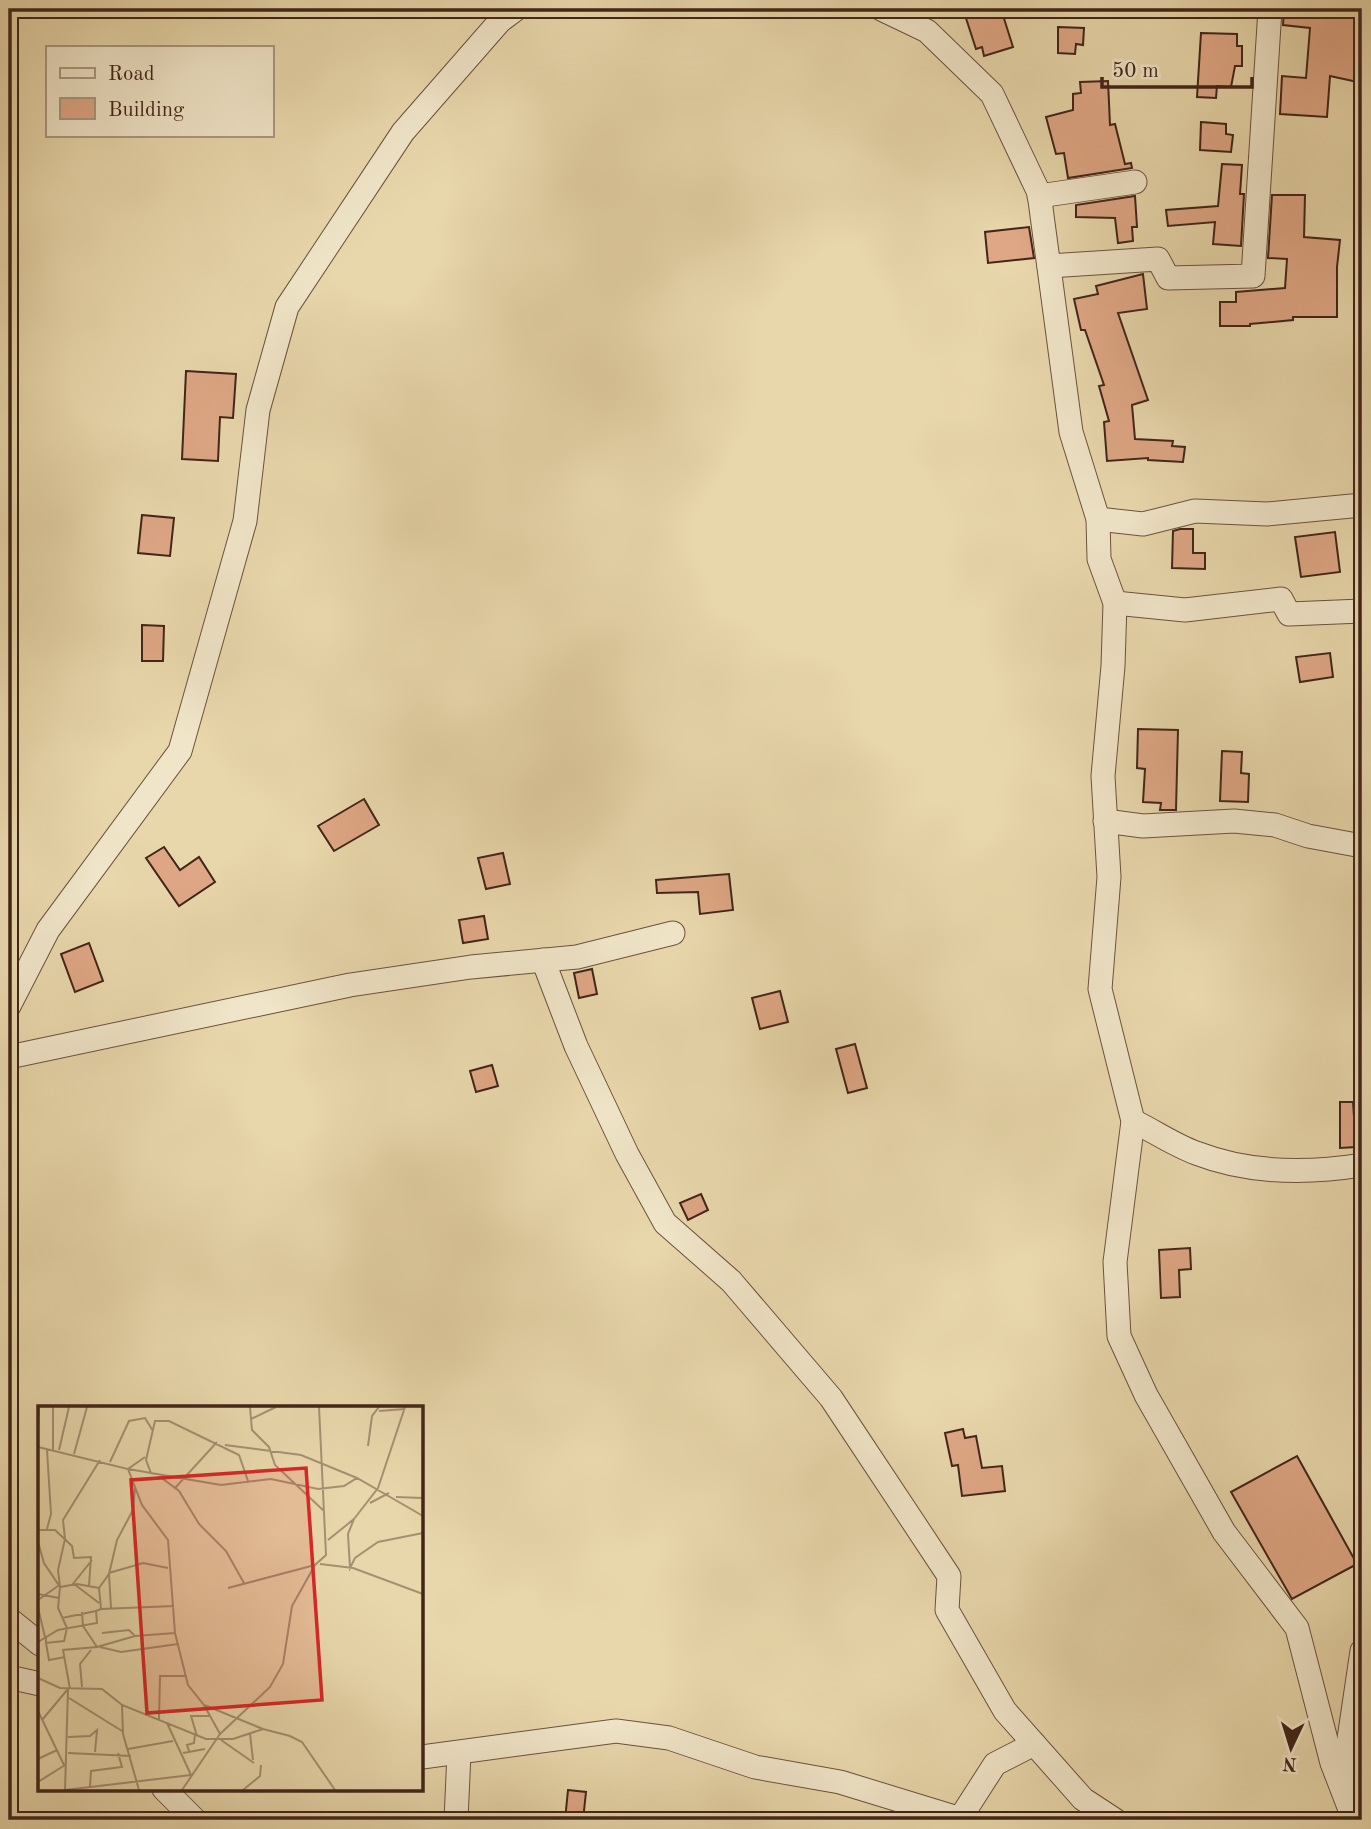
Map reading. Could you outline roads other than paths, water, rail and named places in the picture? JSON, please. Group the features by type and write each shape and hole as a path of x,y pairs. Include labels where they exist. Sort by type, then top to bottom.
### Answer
{"street":[{"path":"9,1006 48,930 180,751 245,521 258,410 287,307 403,132 500,21 516,9"},
{"path":"881,9 927,31 992,94 1039,196 1071,432 1098,519 1099,559 1115,604 1113,666 1103,776 1109,877 1100,989 1133,1121 1115,1262 1119,1336 1146,1395 1224,1532 1297,1628 1342,1789 1354,1820"},
{"path":"917,9 927,31"},
{"path":"1049,266 1158,258 1168,278 1253,276 1270,9"},
{"path":"1039,196 1135,182"},
{"path":"1098,519 1143,524 1195,511 1267,514 1362,505"},
{"path":"1115,604 1185,610 1280,599 1289,614 1362,611"},
{"path":"1105,821 1143,826 1234,821 1275,825 1308,836 1362,846"},
{"path":"9,1057 350,985 577,957 673,933"},
{"path":"543,960 576,1046 627,1154 665,1223 731,1281 831,1398 949,1576 947,1610 1005,1711 1083,1799 1115,1820"},
{"path":"1133,1121 1195,1153 1256,1170 1324,1171 1362,1165"},
{"path":"9,1619 38,1642"},
{"path":"1342,1789 1362,1651"},
{"path":"9,1677 38,1684"},
{"path":"424,1757 616,1731 669,1738 755,1768 841,1782 961,1820 995,1763 1034,1744"},
{"path":"456,1820 459,1754"},
{"path":"165,1790 195,1820"}]}
